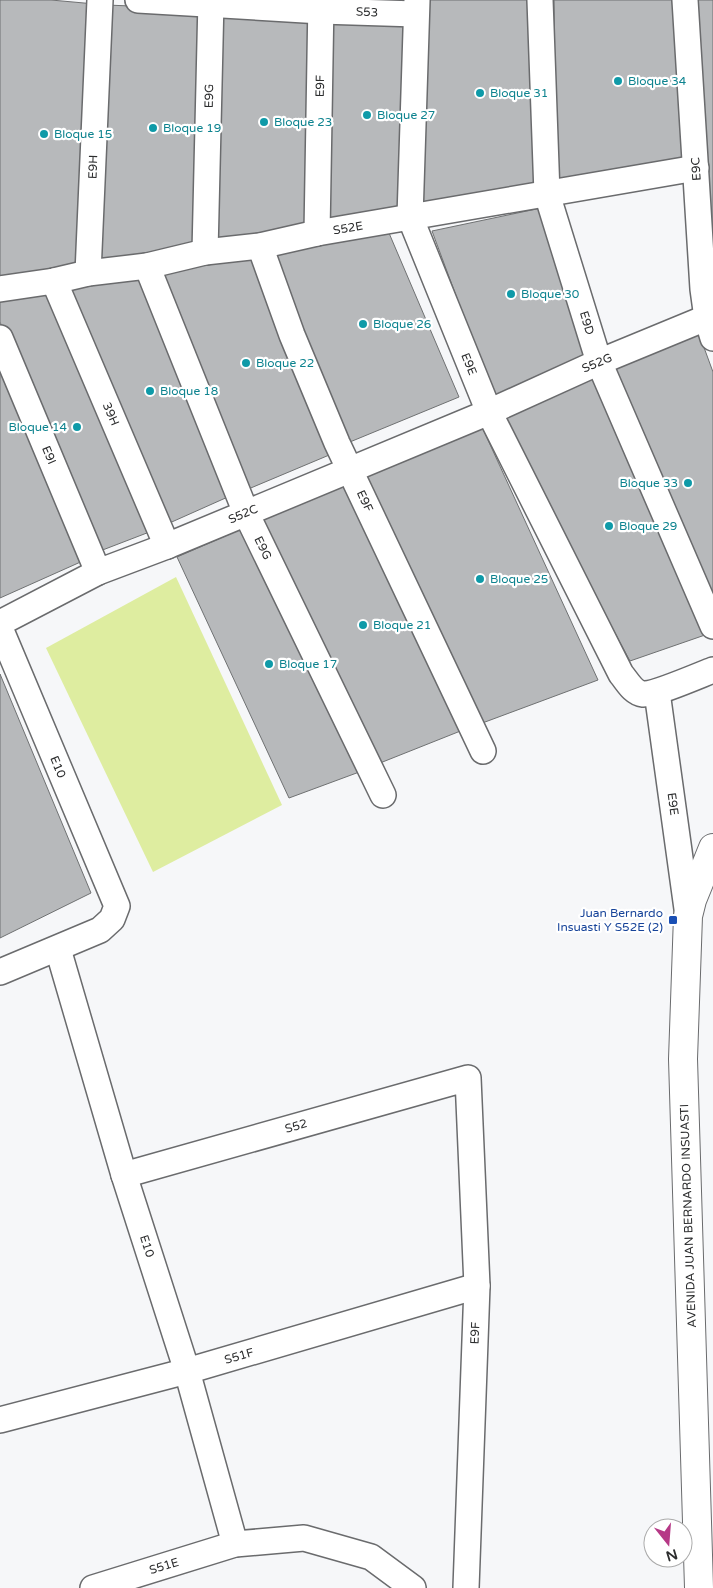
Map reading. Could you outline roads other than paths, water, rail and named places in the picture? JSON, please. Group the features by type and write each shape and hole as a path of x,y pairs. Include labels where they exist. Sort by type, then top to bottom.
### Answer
{"main road":[{"name":"AVENIDA JUAN BERNARDO INSUASTI","path":"699,1588 683,1059 688,916 692,900 713,848"}],"street":[{"name":"E9H","path":"88,273 100,0"},
{"name":"S53","path":"138,0 417,7"},
{"name":"E9D","path":"540,0 547,194 600,362 713,626"},
{"name":"E9C","path":"685,0 703,289 711,324"},
{"name":"E9G","path":"205,252 211,2"},
{"name":"E9F","path":"317,233 321,5"},
{"name":"E9E","path":"417,7 410,217 489,412 621,674 633,690 650,693 688,916"},
{"name":"S52E","path":"0,289 54,281 88,273 147,266 205,252 260,246 317,233 696,168"},
{"name":"E9F","path":"260,246 292,335 350,470 482,750"},
{"name":"E9G","path":"147,266 246,513 383,795"},
{"name":"39H","path":"54,281 168,546"},
{"name":"S52G","path":"489,412 600,362 711,324"},
{"name":"E9I","path":"0,338 98,572"},
{"name":"S52C","path":"0,624 98,572 168,546 489,412"},
{"name":"E10","path":"0,628 117,906 112,919 100,930 58,949 124,1175 188,1371 236,1544"},
{"path":"650,693 713,670"},
{"path":"0,972 58,949"},
{"name":"E9F","path":"466,1588 477,1286 468,1078"},
{"name":"S52","path":"124,1175 468,1078"},
{"name":"S51F","path":"0,1420 188,1371 477,1286"},
{"name":"S51E","path":"93,1588 236,1544 304,1538 371,1557 413,1588"}],"place":[{"name":"Bloque 34","path":"618,81"},
{"name":"Bloque 31","path":"480,93"},
{"name":"Bloque 27","path":"367,115"},
{"name":"Bloque 23","path":"264,122"},
{"name":"Bloque 19","path":"153,128"},
{"name":"Bloque 15","path":"44,134"},
{"name":"Bloque 30","path":"511,294"},
{"name":"Bloque 26","path":"363,324"},
{"name":"Bloque 22","path":"246,363"},
{"name":"Bloque 18","path":"150,391"},
{"name":"Bloque 14","path":"77,427"},
{"name":"Bloque 33","path":"688,483"},
{"name":"Bloque 29","path":"609,526"},
{"name":"Bloque 25","path":"480,579"},
{"name":"Bloque 21","path":"363,625"},
{"name":"Bloque 17","path":"269,664"},
{"name":"Juan Bernardo Insuasti Y S52E (2)","path":"673,920"}]}
